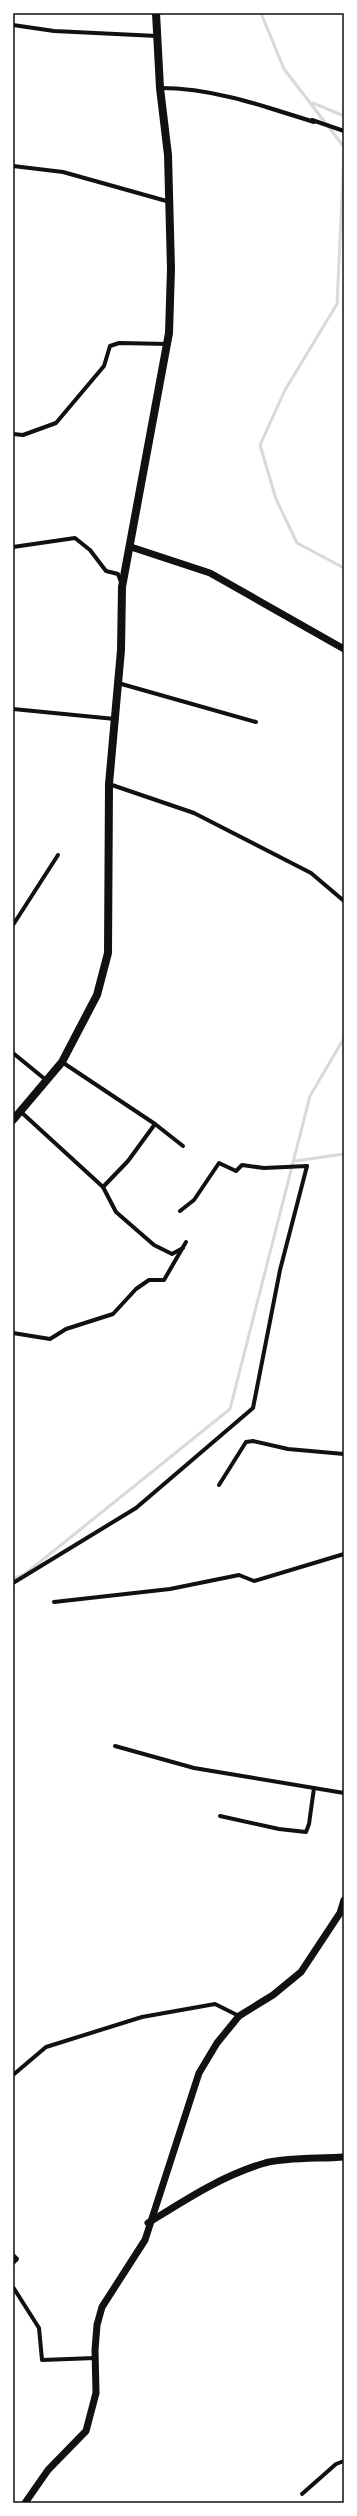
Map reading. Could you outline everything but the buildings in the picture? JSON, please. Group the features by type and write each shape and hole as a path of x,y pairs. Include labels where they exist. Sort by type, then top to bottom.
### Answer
{"main road":[{"path":"13,1120 19,1111 62,1062 97,995 108,953 110,784 118,683 122,587 131,547 168,344 170,202 168,155 160,88 156,13"}],"street":[{"path":"13,25 54,31 157,36"},
{"path":"160,88 188,88 255,103 344,131"},
{"path":"13,166 63,172 170,202"},
{"path":"13,434 23,435 56,423 104,366 110,346 120,343 168,344"},
{"path":"13,548 75,538 90,550 106,571 118,574 122,587"},
{"path":"131,547 210,574 344,649"},
{"path":"118,683 256,722"},
{"path":"13,709 115,720"},
{"path":"110,784 194,813 311,873 344,901"},
{"path":"13,925 58,855"},
{"path":"13,1053 46,1080"},
{"path":"62,1062 155,1124 183,1146"},
{"path":"19,1111 103,1187 116,1212 154,1245 172,1254 182,1248"},
{"path":"103,1187 128,1161 155,1124"},
{"path":"13,1583 136,1508 253,1408 280,1270 307,1166 264,1168 242,1165 236,1171 219,1163 194,1200 180,1211"},
{"path":"13,1333 50,1339 66,1329 114,1314 136,1290 149,1280 164,1280 186,1242"},
{"path":"219,1485 246,1442 253,1441 288,1449 344,1454"},
{"path":"54,1602 170,1589 239,1575 254,1581 307,1567 344,1554"},
{"path":"115,1746 194,1768 344,1793"},
{"path":"220,1816 279,1829 306,1832 309,1824 314,1788"},
{"path":"25,2503 48,2470 86,2431 96,2393 95,2358 97,2325 102,2307 145,2240 148,2223 199,2073 217,2043 239,2016 273,1995 301,1972 340,1913 344,1900"},
{"path":"13,2075 46,2047 142,2017 215,2004 239,2016"},
{"path":"148,2223 194,2195 233,2175 266,2163 344,2157"},
{"path":"13,2255 17,2259 13,2263"},
{"path":"13,2287 38,2328 42,2360 95,2358"},
{"path":"302,2494 336,2464 344,2461"}],"waterway":[{"path":"261,13 284,69 344,147"},
{"path":"313,103 344,116"},
{"path":"344,154 337,304 285,390 260,445 276,499 297,543 344,568"},
{"path":"13,1579 25,1574 230,1409 310,1096 344,1038"},
{"path":"295,1161 344,1154"}]}
